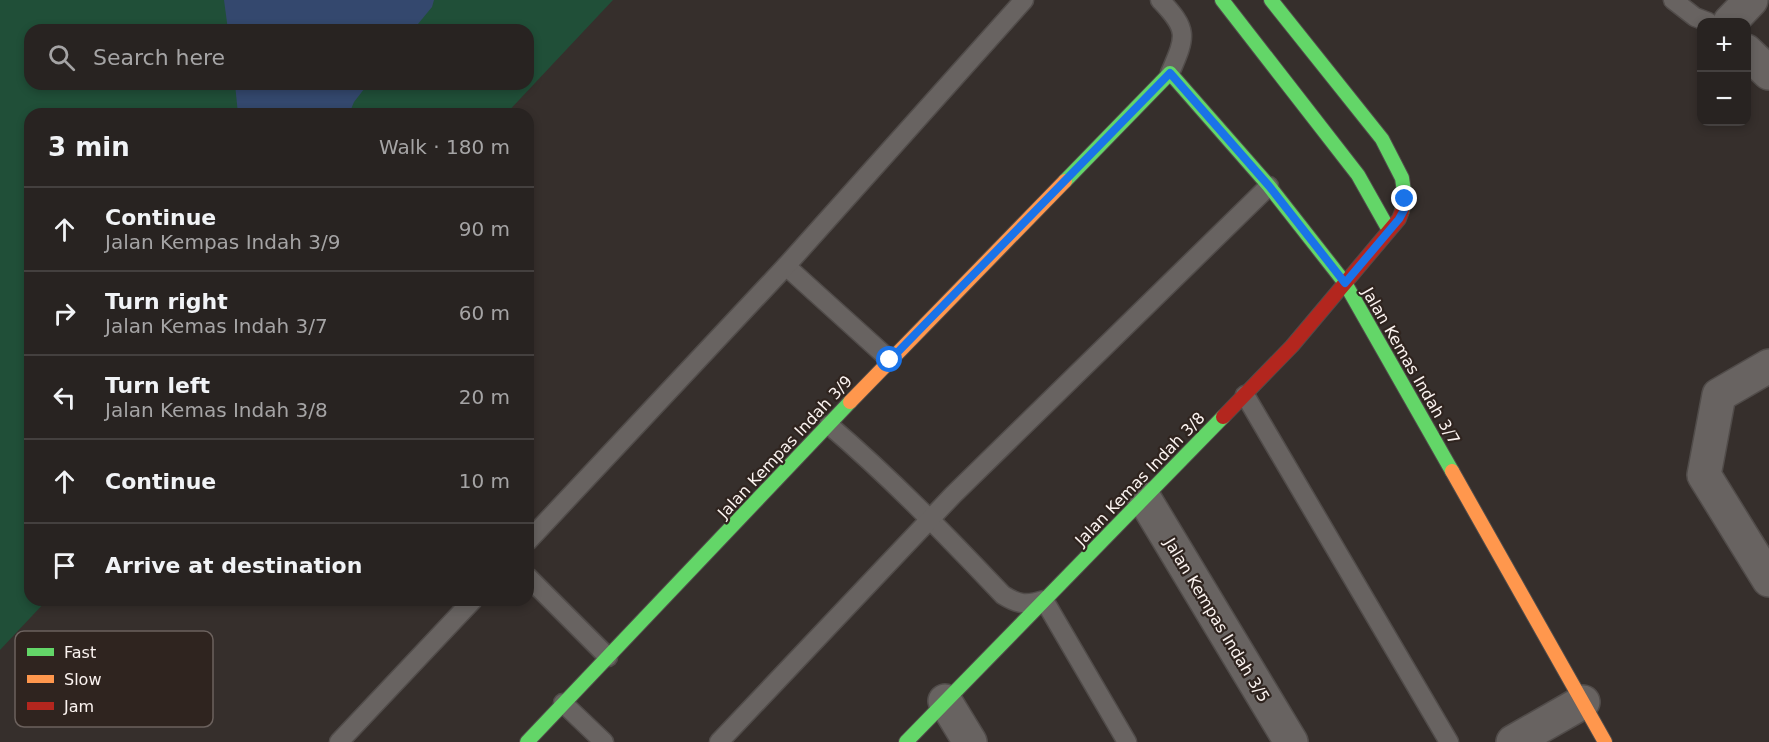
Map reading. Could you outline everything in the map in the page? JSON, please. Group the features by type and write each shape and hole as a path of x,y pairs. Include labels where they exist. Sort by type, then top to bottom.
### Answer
{"street":[{"path":"1222,0 1358,176 1389,230"},
{"name":"Jalan Kemas Indah 3/8","path":"906,742 1292,346 1399,219 1405,208 1405,188 1395,161 1369,121 1271,0"},
{"path":"1734,18 1751,0"},
{"path":"1751,56 1769,73"},
{"name":"Jalan Kemas Indah 3/7","path":"1170,73 1269,186 1345,283 1605,742"},
{"name":"Jalan Kempas Indah 3/9","path":"528,742 890,360 1170,73"},
{"path":"1769,366 1719,395 1704,475 1769,580"},
{"name":"Jalan Kempas Indah 3/5","path":"1144,498 1291,742"},
{"path":"945,701 969,742"},
{"path":"1513,742 1583,702"}],"lane":[{"path":"534,535 786,266 1024,0"},
{"path":"1160,0 1178,18 1183,38 1170,73"},
{"path":"1673,0 1698,18"},
{"path":"719,742 931,519 1269,186"},
{"path":"786,266 890,360"},
{"path":"1245,396 1449,742"},
{"path":"829,425 870,460 931,519 1004,595 1016,603 1028,605 1044,600 1126,742"},
{"path":"534,584 608,657"},
{"path":"339,742 467,606"},
{"path":"563,703 604,742"}],"green space":[{"path":"0,0 613,0 534,84 534,24 24,24 24,90 529,90 512,108 24,108 24,606 41,606 18,631 15,631 15,634 0,650"}],"water":[{"path":"224,0 434,0 432,7 418,24 227,24"},
{"path":"236,90 363,90 352,108 237,108"}],"traffic: fast":[{"path":"1222,0 1358,175 1389,230"},
{"path":"1271,0 1382,139 1402,178 1405,198 1402,211"},
{"path":"1065,181 1170,73 1269,186 1345,283 1452,471"},
{"path":"527,742 850,402"},
{"path":"906,742 1223,417"}],"traffic: slow":[{"path":"850,402 1065,181"},
{"path":"1452,471 1605,742"}],"traffic: jam":[{"path":"1223,417 1292,346 1399,219 1402,211"}],"route":[{"path":"890,360 1170,73 1269,186 1345,283 1399,219 1405,208 1405,199"}]}
